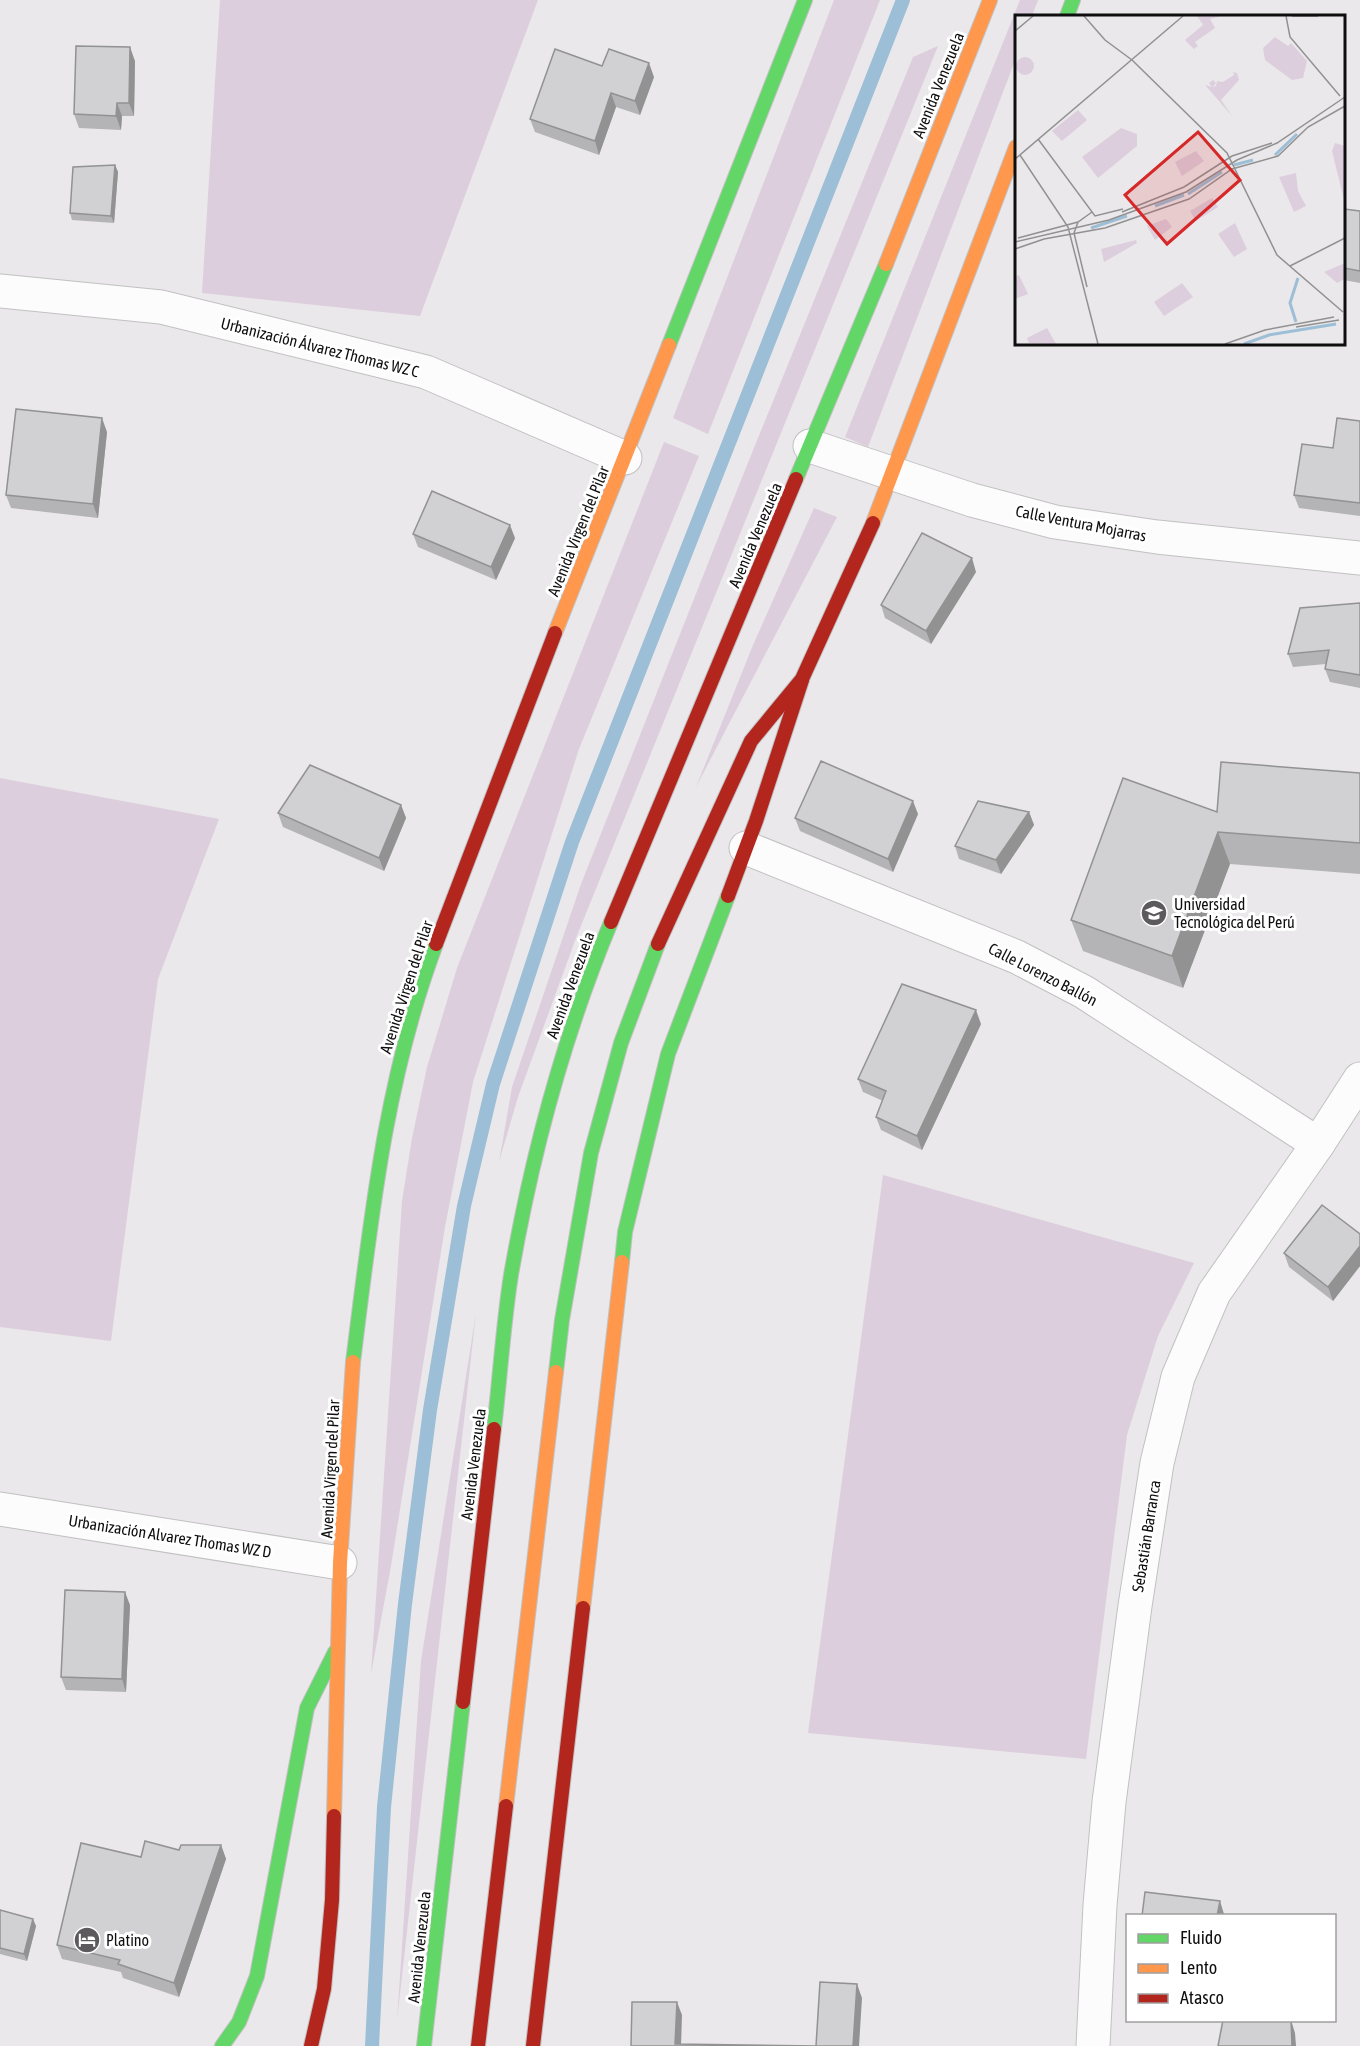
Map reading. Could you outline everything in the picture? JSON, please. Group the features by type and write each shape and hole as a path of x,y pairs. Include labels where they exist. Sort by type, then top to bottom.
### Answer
{"main road":[{"name":"Avenida Virgen del Pilar","path":"311,2046 324,1989 332,1900 340,1642 340,1563 352,1362 379,1160 396,1070 427,967 501,769 806,0"},
{"path":"981,0 981,20"},
{"name":"Avenida Venezuela","path":"424,2046 511,1277 538,1137 570,1030 608,929 878,284 990,0"},
{"path":"1067,15 1073,0"},
{"path":"533,2046 625,1232 668,1054 756,821 802,679 893,475 945,331 1015,152"},
{"path":"478,2046 562,1320 591,1153 621,1043 658,943 751,741 802,679"},
{"path":"222,2046 240,2022 257,1976 307,1708 340,1642"}],"street":[{"name":"Urbanización Álvarez Thomas WZ C","path":"0,291 160,308 426,372 626,458"},
{"name":"Calle Ventura Mojarras","path":"810,446 972,500 1055,522 1157,537 1360,558"},
{"name":"Calle Lorenzo Ballón","path":"746,848 1017,957 1083,992 1318,1144"},
{"name":"Sebastián Barranca","path":"1093,2046 1109,1802 1157,1463 1178,1377 1214,1293 1318,1144 1360,1079"},
{"name":"Urbanización Alvarez Thomas WZ D","path":"0,1509 340,1563"}],"shaded area":[{"path":"220,0 538,0 420,316 202,293"},
{"path":"834,0 880,0 708,434 673,418"},
{"path":"1020,0 1038,0 1032,15 1015,15 1015,61 868,447 845,437"},
{"path":"938,46 576,938 518,1097 499,1162 512,1087 581,884 745,470 913,57"},
{"path":"664,442 699,456 579,749 473,1082 445,1227 391,1566 371,1674 402,1201 427,1067 457,968"},
{"path":"814,508 837,517 696,787 753,645"},
{"path":"0,778 219,819 158,979 111,1341 0,1327"},
{"path":"883,1175 1194,1263 1158,1336 1127,1435 1086,1759 808,1733"},
{"path":"476,1313 397,2021 421,1661"}],"building":[{"path":"76,46 130,47 129,103 117,103 116,116 74,114"},
{"path":"555,49 602,66 609,49 649,63 635,101 611,93 595,141 530,119"},
{"path":"115,165 111,216 70,213 73,167"},
{"path":"1345,209 1360,211 1360,271 1345,268"},
{"path":"16,409 102,418 93,504 6,495"},
{"path":"1337,418 1360,421 1360,503 1294,495 1302,444 1333,448"},
{"path":"432,491 510,525 491,567 413,534"},
{"path":"922,533 972,558 926,631 881,605"},
{"path":"1360,603 1360,675 1325,669 1329,650 1288,654 1300,608"},
{"path":"821,761 913,801 888,859 795,818"},
{"name":"Universidad Tecnológica del Perú","path":"1221,762 1360,773 1360,843 1218,832 1172,956 1071,920 1123,778 1217,812"},
{"path":"310,765 401,805 379,858 278,813"},
{"path":"978,801 1029,812 996,860 955,846"},
{"path":"902,984 976,1010 917,1136 876,1117 886,1091 858,1079"},
{"path":"1322,1205 1360,1234 1360,1246 1328,1287 1284,1253"},
{"path":"65,1590 125,1592 122,1679 61,1677"},
{"path":"145,1841 179,1850 181,1845 221,1845 174,1983 118,1964 120,1960 57,1945 81,1843 141,1857"},
{"path":"1145,1892 1220,1901 1217,1914 1142,1914"},
{"path":"0,1910 33,1919 24,1954 0,1948"},
{"path":"820,1982 857,1984 853,2046 816,2046"},
{"path":"632,2002 677,2002 675,2044 816,2046 631,2046"},
{"path":"1223,2022 1291,2022 1292,2046 1218,2046"}],"waterway":[{"path":"372,2046 384,1807 405,1604 430,1410 464,1206 493,1084 572,842 903,0"}],"traffic: fast":[{"path":"669,345 805,0"},
{"path":"1067,15 1073,0"},
{"path":"796,479 886,264"},
{"path":"622,1262 625,1232 668,1054 728,896"},
{"path":"494,1429 508,1294 519,1230 539,1140 578,1008 611,922"},
{"path":"353,1362 366,1255 392,1098 404,1047 436,944"},
{"path":"556,1372 562,1320 591,1153 621,1043 658,944"},
{"path":"222,2046 239,2022 257,1976 307,1708 335,1652"},
{"path":"424,2046 463,1702"}],"traffic: slow":[{"path":"886,264 990,0"},
{"path":"873,523 1015,150"},
{"path":"555,633 669,345"},
{"path":"583,1608 622,1262"},
{"path":"334,1816 340,1563 353,1362"},
{"path":"506,1806 556,1372"}],"traffic: jam":[{"path":"611,922 796,479"},
{"path":"658,944 751,741 802,679 873,523"},
{"path":"436,944 555,633"},
{"path":"728,896 756,821 802,680"},
{"path":"463,1702 494,1429"},
{"path":"533,2046 583,1608"},
{"path":"478,2046 506,1806"},
{"path":"311,2046 324,1989 332,1900 334,1816"}],"place":[{"name":"Universidad Tecnológica del Perú","path":"1154,913"},
{"name":"Platino","path":"87,1940"}]}
